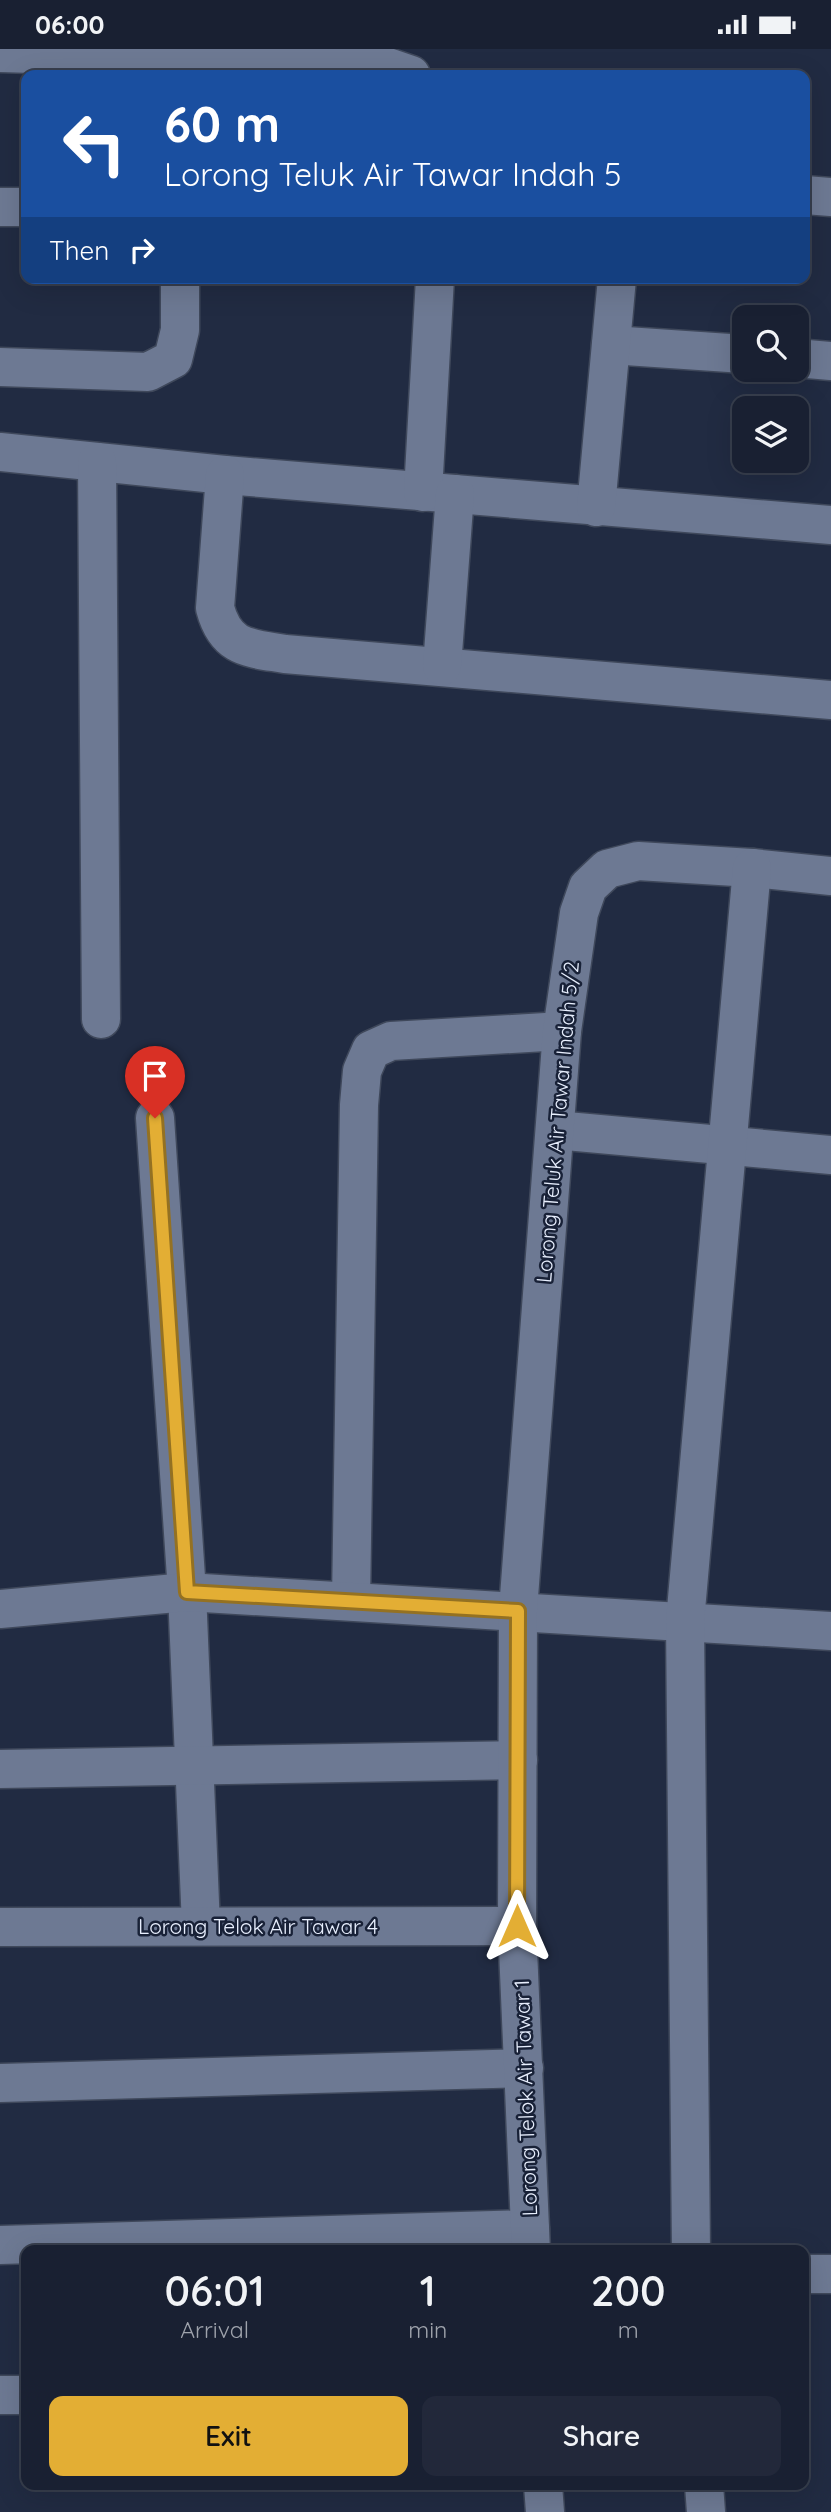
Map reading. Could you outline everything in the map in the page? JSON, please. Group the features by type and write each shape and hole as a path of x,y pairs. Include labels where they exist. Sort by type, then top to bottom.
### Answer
{"street":[{"path":"0,53 76,52 382,65 396,70"},
{"path":"810,195 831,197"},
{"path":"0,207 21,207"},
{"path":"0,367 148,372 173,359 180,330 180,284"},
{"path":"435,284 442,666"},
{"path":"596,507 616,284"},
{"path":"611,345 732,353"},
{"path":"809,359 831,361"},
{"path":"0,452 225,475 831,525"},
{"path":"97,462 101,1019"},
{"path":"225,475 215,608 220,626 232,641 255,649 285,654 831,700"},
{"name":"Lorong Teluk Air Tawar Indah 5/2","path":"518,1611 562,1031 579,913 588,887 607,869 638,861 752,867 831,876"},
{"path":"691,2245 685,1621 752,867"},
{"path":"351,1601 358,1119 362,1071 371,1049 391,1041 562,1031"},
{"path":"155,1118 187,1592 201,1926"},
{"path":"555,1130 831,1155"},
{"path":"0,1609 187,1592 831,1631"},
{"name":"Lorong Telok Air Tawar 1","path":"518,1611 517,1926 531,2240"},
{"path":"0,1769 518,1760"},
{"name":"Lorong Telok Air Tawar 4","path":"0,1927 517,1926"},
{"path":"0,2083 524,2068"},
{"path":"0,2245 531,2240"},
{"path":"809,2274 831,2274"},
{"path":"0,2395 21,2395"},
{"path":"543,2490 545,2512"},
{"path":"704,2490 706,2512"}],"route":[{"path":"155,1118 187,1592 518,1611 517,1926"}]}
